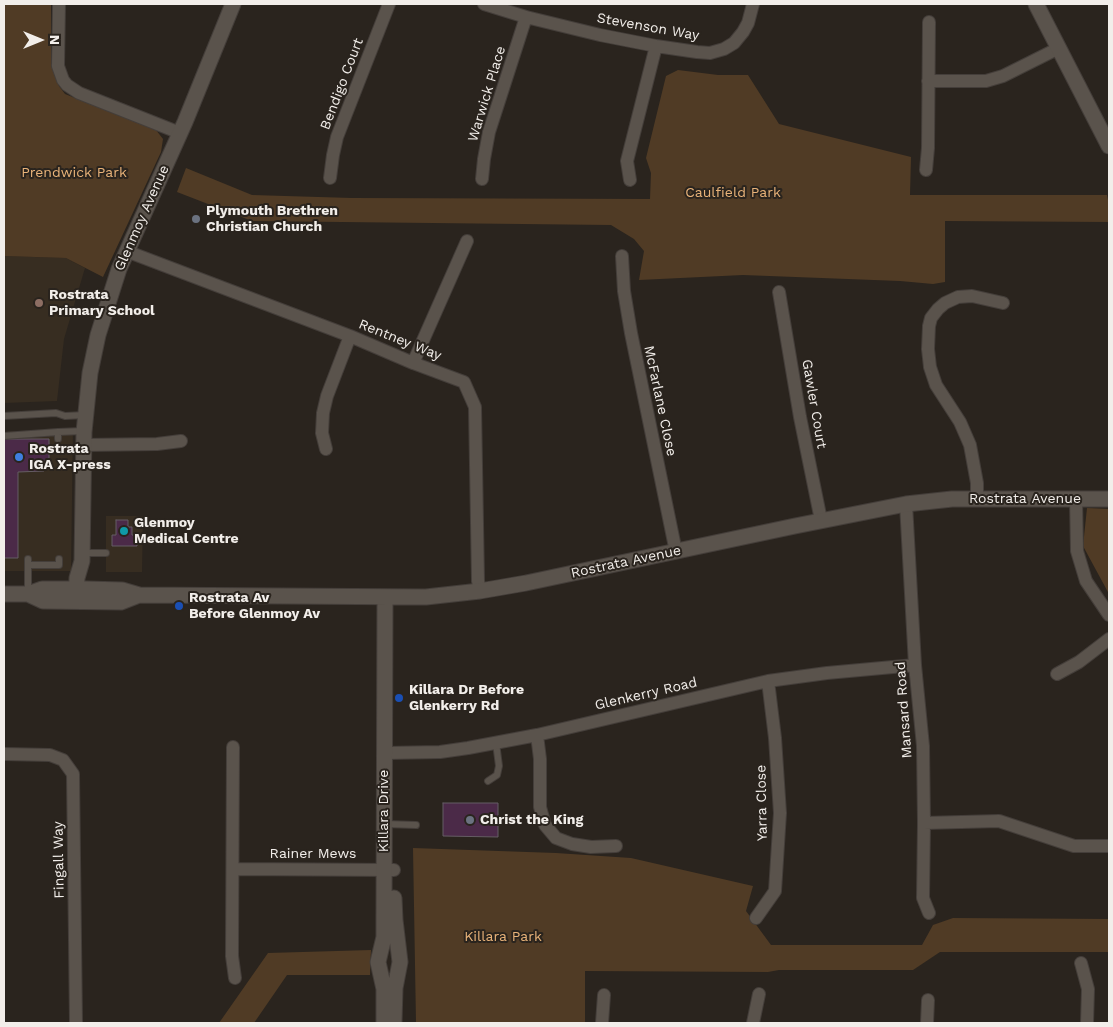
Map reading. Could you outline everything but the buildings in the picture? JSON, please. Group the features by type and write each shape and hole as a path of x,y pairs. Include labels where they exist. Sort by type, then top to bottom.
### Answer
{"street":[{"path":"59,4 58,66 67,85 79,93 180,133"},
{"name":"Glenmoy Avenue","path":"81,595 84,438 90,373 98,335 110,294 126,252 180,133 232,4"},
{"name":"Bendigo Court","path":"330,178 337,137 389,4"},
{"name":"Stevenson Way","path":"484,4 526,18 656,46 697,52 724,49 734,43 748,23 752,4"},
{"path":"1036,4 1109,146"},
{"name":"Warwick Place","path":"482,180 489,132 526,18"},
{"path":"926,170 929,22"},
{"path":"630,180 627,161 656,46"},
{"path":"928,81 986,81 1003,76 1059,48"},
{"path":"413,363 467,241"},
{"name":"Rentney Way","path":"126,252 350,336 464,382 475,406 478,581 480,592"},
{"name":"McFarlane Close","path":"622,256 624,291 631,333 676,552"},
{"name":"Gawler Court","path":"779,292 820,520"},
{"path":"976,499 977,483 970,445 960,422 936,385 930,367 928,330 931,318 938,309 945,303 958,297 972,296 1003,303"},
{"path":"326,449 322,433 327,396 350,336"},
{"path":"84,438 157,444 181,441"},
{"name":"Rostrata Avenue","path":"4,594 28,594 42,589 81,595 122,590 139,595 426,597 480,592 820,520 906,504 952,499 1109,499"},
{"path":"1076,499 1077,551 1086,581 1109,615"},
{"name":"Mansard Road","path":"906,504 915,665 923,746 923,898 929,913"},
{"name":"Killara Drive","path":"384,1023 384,989 378,962 384,937 389,870 390,597"},
{"path":"1056,674 1079,662 1109,639"},
{"name":"Glenkerry Road","path":"390,753 440,752 496,743 768,681 827,673 915,665"},
{"name":"Yarra Close","path":"756,918 775,891 780,813 775,738 768,681"},
{"path":"536,735 540,759 540,807 545,825 556,838 572,844 591,847 616,846"},
{"path":"233,747 232,956 235,978"},
{"name":"Fingall Way","path":"4,754 50,755 64,760 73,774 76,1023"},
{"path":"924,823 999,821 1074,846 1109,846"},
{"name":"Rainer Mews","path":"233,869 389,870"},
{"name":"Killara Drive","path":"389,870 400,962 395,988 394,1023"},
{"path":"1080,963 1088,989 1087,1023"},
{"path":"602,1023 604,994"},
{"path":"753,1023 759,994"},
{"path":"927,1023 928,1000"}],"lane":[{"path":"4,416 86,415"},
{"path":"4,436 84,438"},
{"path":"82,557 106,553"},
{"path":"28,594 28,562 59,565 59,559"},
{"path":"488,781 497,775 499,766 496,743"},
{"path":"389,824 416,825"}],"shaded area":[{"name":"Rostrata Primary School","path":"4,256 66,258 85,268 64,339 57,401 4,403"},
{"path":"73,428 71,571 4,571 4,432"},
{"path":"106,516 143,516 142,572 106,572"}],"green space":[{"name":"Prendwick Park","path":"4,4 51,4 51,65 59,86 65,94 156,130 163,139 161,152 103,277 66,258 4,256"},
{"name":"Caulfield Park","path":"678,70 718,75 748,75 779,124 911,157 910,195 1107,195 1109,222 945,221 945,282 933,284 743,275 639,280 644,251 634,239 611,225 252,221 177,192 186,168 252,195 352,198 650,199 651,173 646,158 666,76"},
{"path":"1087,508 1109,509 1109,594 1083,546"},
{"name":"Killara Park","path":"413,848 556,853 631,858 753,886 746,911 771,945 922,945 933,925 953,918 1109,919 1109,952 940,952 913,970 779,970 768,972 585,971 585,1023 416,1023"},
{"path":"371,950 370,975 287,975 254,1023 219,1023 268,953"}],"place":[{"name":"Plymouth Brethren Christian Church","path":"196,219"},
{"name":"Rostrata Primary School","path":"39,303"},
{"name":"Rostrata IGA X-press","path":"19,457"},
{"name":"Glenmoy Medical Centre","path":"124,531"},
{"name":"Rostrata Av Before Glenmoy Av","path":"179,606"},
{"name":"Killara Dr Before Glenkerry Rd","path":"399,698"},
{"name":"Christ the King","path":"470,820"}]}
